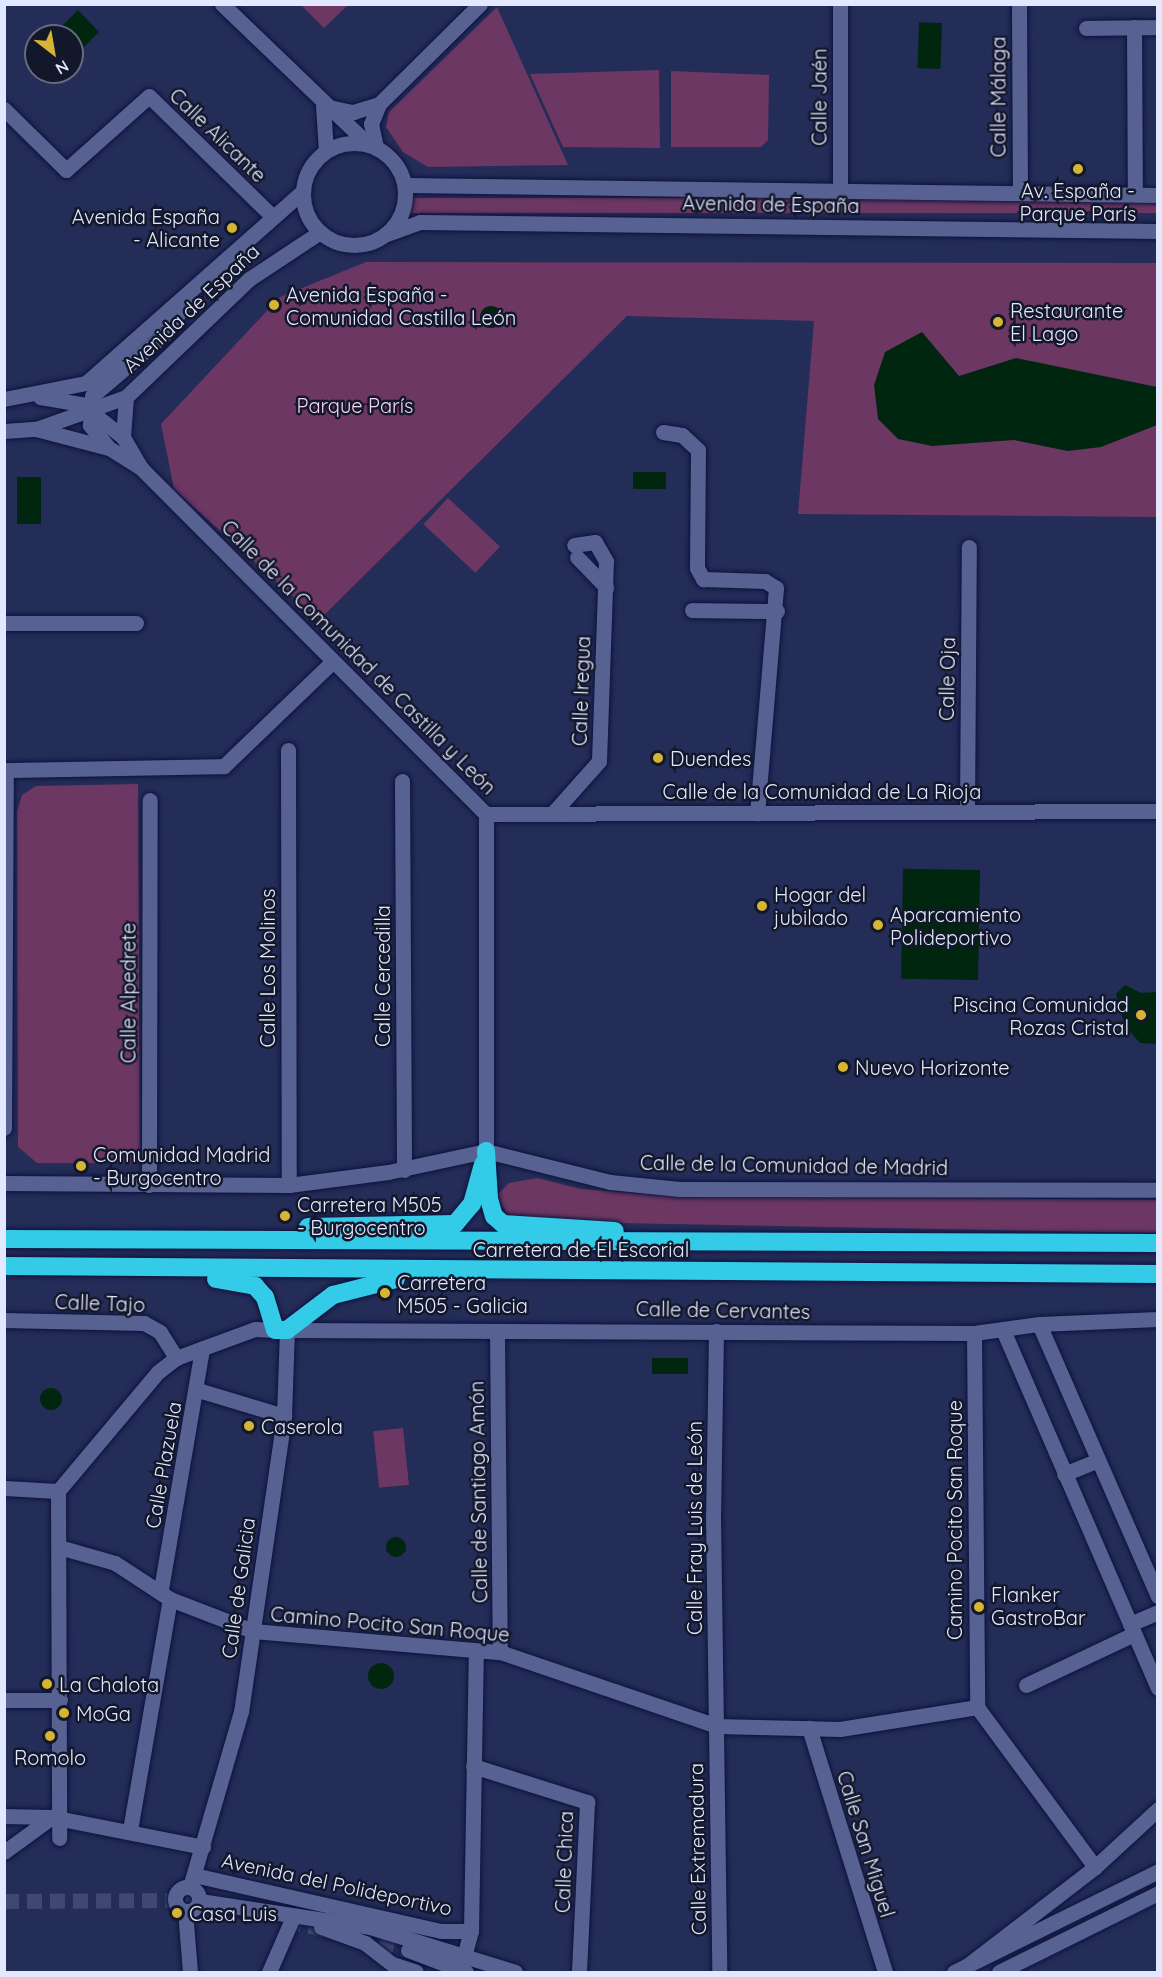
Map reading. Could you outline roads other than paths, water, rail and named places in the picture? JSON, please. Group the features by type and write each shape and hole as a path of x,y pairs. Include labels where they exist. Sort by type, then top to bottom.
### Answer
{"highway":[{"path":"122,1239 208,1227 445,1227 465,1216 472,1204 486,1151"},
{"path":"486,1151 494,1216 514,1227 848,1241"},
{"name":"Carretera de El Escorial","path":"4,1239 1158,1243"},
{"name":"Carretera de El Escorial","path":"4,1266 445,1271 1158,1274"},
{"path":"35,1266 240,1281 265,1297 281,1330 333,1295 363,1283 445,1271"}],"street":[{"path":"222,4 323,105 372,146 390,156 406,185 405,204 387,234 353,246 320,232 310,220 303,191 306,175 326,151 323,105"},
{"path":"372,146 371,124 379,104 480,4"},
{"name":"Calle Jaén","path":"840,4 840,190"},
{"name":"Calle Málaga","path":"1019,4 1020,190"},
{"path":"1134,27 1135,194"},
{"path":"1086,28 1158,27"},
{"name":"Calle Alicante","path":"4,109 66,170 148,96 272,216"},
{"path":"323,105 353,112 379,104"},
{"path":"326,151 372,146"},
{"name":"Avenida de España","path":"406,185 1020,190 1158,195"},
{"name":"Avenida de España","path":"4,399 34,396 86,383 193,290 272,216 303,191"},
{"name":"Avenida de España","path":"387,234 420,222 1158,231"},
{"name":"Avenida de España","path":"4,431 36,429 91,412 126,397 249,279 320,232"},
{"name":"Avenida de España","path":"91,412 92,396 167,332 193,290"},
{"name":"Avenida de España","path":"34,396 81,404 91,412"},
{"path":"123,437 126,397"},
{"name":"Calle de la Comunidad de Castilla y León","path":"91,412 123,437 142,470"},
{"name":"Calle de la Comunidad de Castilla y León","path":"91,412 90,425 109,448 142,470 486,814 486,1151"},
{"name":"Calle de la Comunidad de Castilla y León","path":"36,429 109,448"},
{"path":"663,432 682,435 698,450 697,568 704,579 765,581 776,588 777,611 757,813"},
{"name":"Calle Iregua","path":"552,814 599,761 606,587 603,550 586,539 575,551 606,587"},
{"name":"Calle Oja","path":"967,811 969,547"},
{"path":"692,610 777,611"},
{"path":"4,623 136,623"},
{"path":"4,1128 5,770 224,766 333,661"},
{"name":"Calle Los Molinos","path":"288,750 289,1185"},
{"name":"Calle Cercedilla","path":"402,781 404,1170"},
{"name":"Calle Alpedrete","path":"149,1185 150,800"},
{"name":"Calle de la Comunidad de La Rioja","path":"486,814 1158,811"},
{"name":"Calle de la Comunidad de Madrid","path":"4,1183 289,1185 404,1170 486,1151 610,1182 680,1189 1158,1190"},
{"name":"Calle de Cervantes","path":"58,1491 158,1372 176,1358 255,1329 974,1333 1039,1324 1158,1319"},
{"name":"Calle Tajo","path":"4,1320 144,1323 154,1326 176,1358"},
{"path":"1039,1324 1158,1596"},
{"name":"Calle de Galicia","path":"185,1911 175,1897 192,1881 242,1712 284,1416 281,1330"},
{"path":"1003,1330 1158,1688"},
{"name":"Calle de Santiago Amón","path":"497,1331 500,1652"},
{"name":"Calle Fray Luis de León","path":"716,1331 717,1726"},
{"name":"Camino Pocito San Roque","path":"59,1546 115,1563 166,1594 253,1631 500,1652 717,1726 840,1729 977,1707 974,1333"},
{"name":"Calle Plazuela","path":"130,1830 198,1390 202,1348"},
{"path":"198,1390 284,1416"},
{"path":"1064,1474 1097,1461"},
{"path":"4,1488 58,1491 60,1700 56,1817 59,1839"},
{"path":"1026,1685 1132,1629 1158,1612"},
{"path":"465,1953 471,1931 476,1651"},
{"path":"4,1700 60,1700"},
{"path":"977,1707 1095,1867"},
{"name":"Calle Extremadura","path":"717,1726 719,1972"},
{"name":"Calle San Miguel","path":"809,1728 885,1972"},
{"name":"Calle Chica","path":"473,1766 587,1802 579,1972"},
{"path":"959,1970 1095,1867 1158,1809"},
{"path":"4,1816 56,1817 130,1830 202,1847"},
{"path":"4,1852 56,1817"},
{"path":"959,1970 1158,1871"},
{"path":"190,1972 185,1911 200,1901 192,1881"},
{"name":"Avenida del Polideportivo","path":"192,1881 371,1911 441,1931 471,1931"},
{"path":"1007,1971 1158,1893"},
{"name":"Avenida del Polideportivo","path":"200,1901 292,1917 370,1926 465,1953 516,1972"},
{"path":"269,1972 292,1917"},
{"name":"Avenida del Polideportivo","path":"292,1917 365,1943 390,1968 416,1972"},
{"path":"408,1950 466,1972"}],"tunnel":[{"path":"4,1901 185,1900 211,1905"},
{"path":"287,1920 334,1932"},
{"path":"357,1937 408,1950"}],"place":[{"name":"Av. España - Parque París","path":"1078,169"},
{"name":"Avenida España - Alicante","path":"232,228"},
{"name":"Avenida España - Comunidad Castilla León","path":"274,305"},
{"name":"Restaurante El Lago","path":"998,322"},
{"name":"Duendes","path":"658,758"},
{"name":"Hogar del jubilado","path":"762,906"},
{"name":"Aparcamiento Polideportivo","path":"878,925"},
{"name":"Piscina Comunidad Rozas Cristal","path":"1141,1015"},
{"name":"Nuevo Horizonte","path":"843,1067"},
{"name":"Comunidad Madrid - Burgocentro","path":"81,1166"},
{"name":"Carretera M505 - Burgocentro","path":"285,1216"},
{"name":"Carretera M505 - Galicia","path":"385,1293"},
{"name":"Caserola","path":"249,1426"},
{"name":"Flanker GastroBar","path":"979,1607"},
{"name":"La Chalota","path":"47,1684"},
{"name":"MoGa","path":"64,1713"},
{"name":"Romolo","path":"50,1736"},
{"name":"Casa Luis","path":"177,1913"}],"park label":[{"name":"Parque París","path":"355,405"}]}
